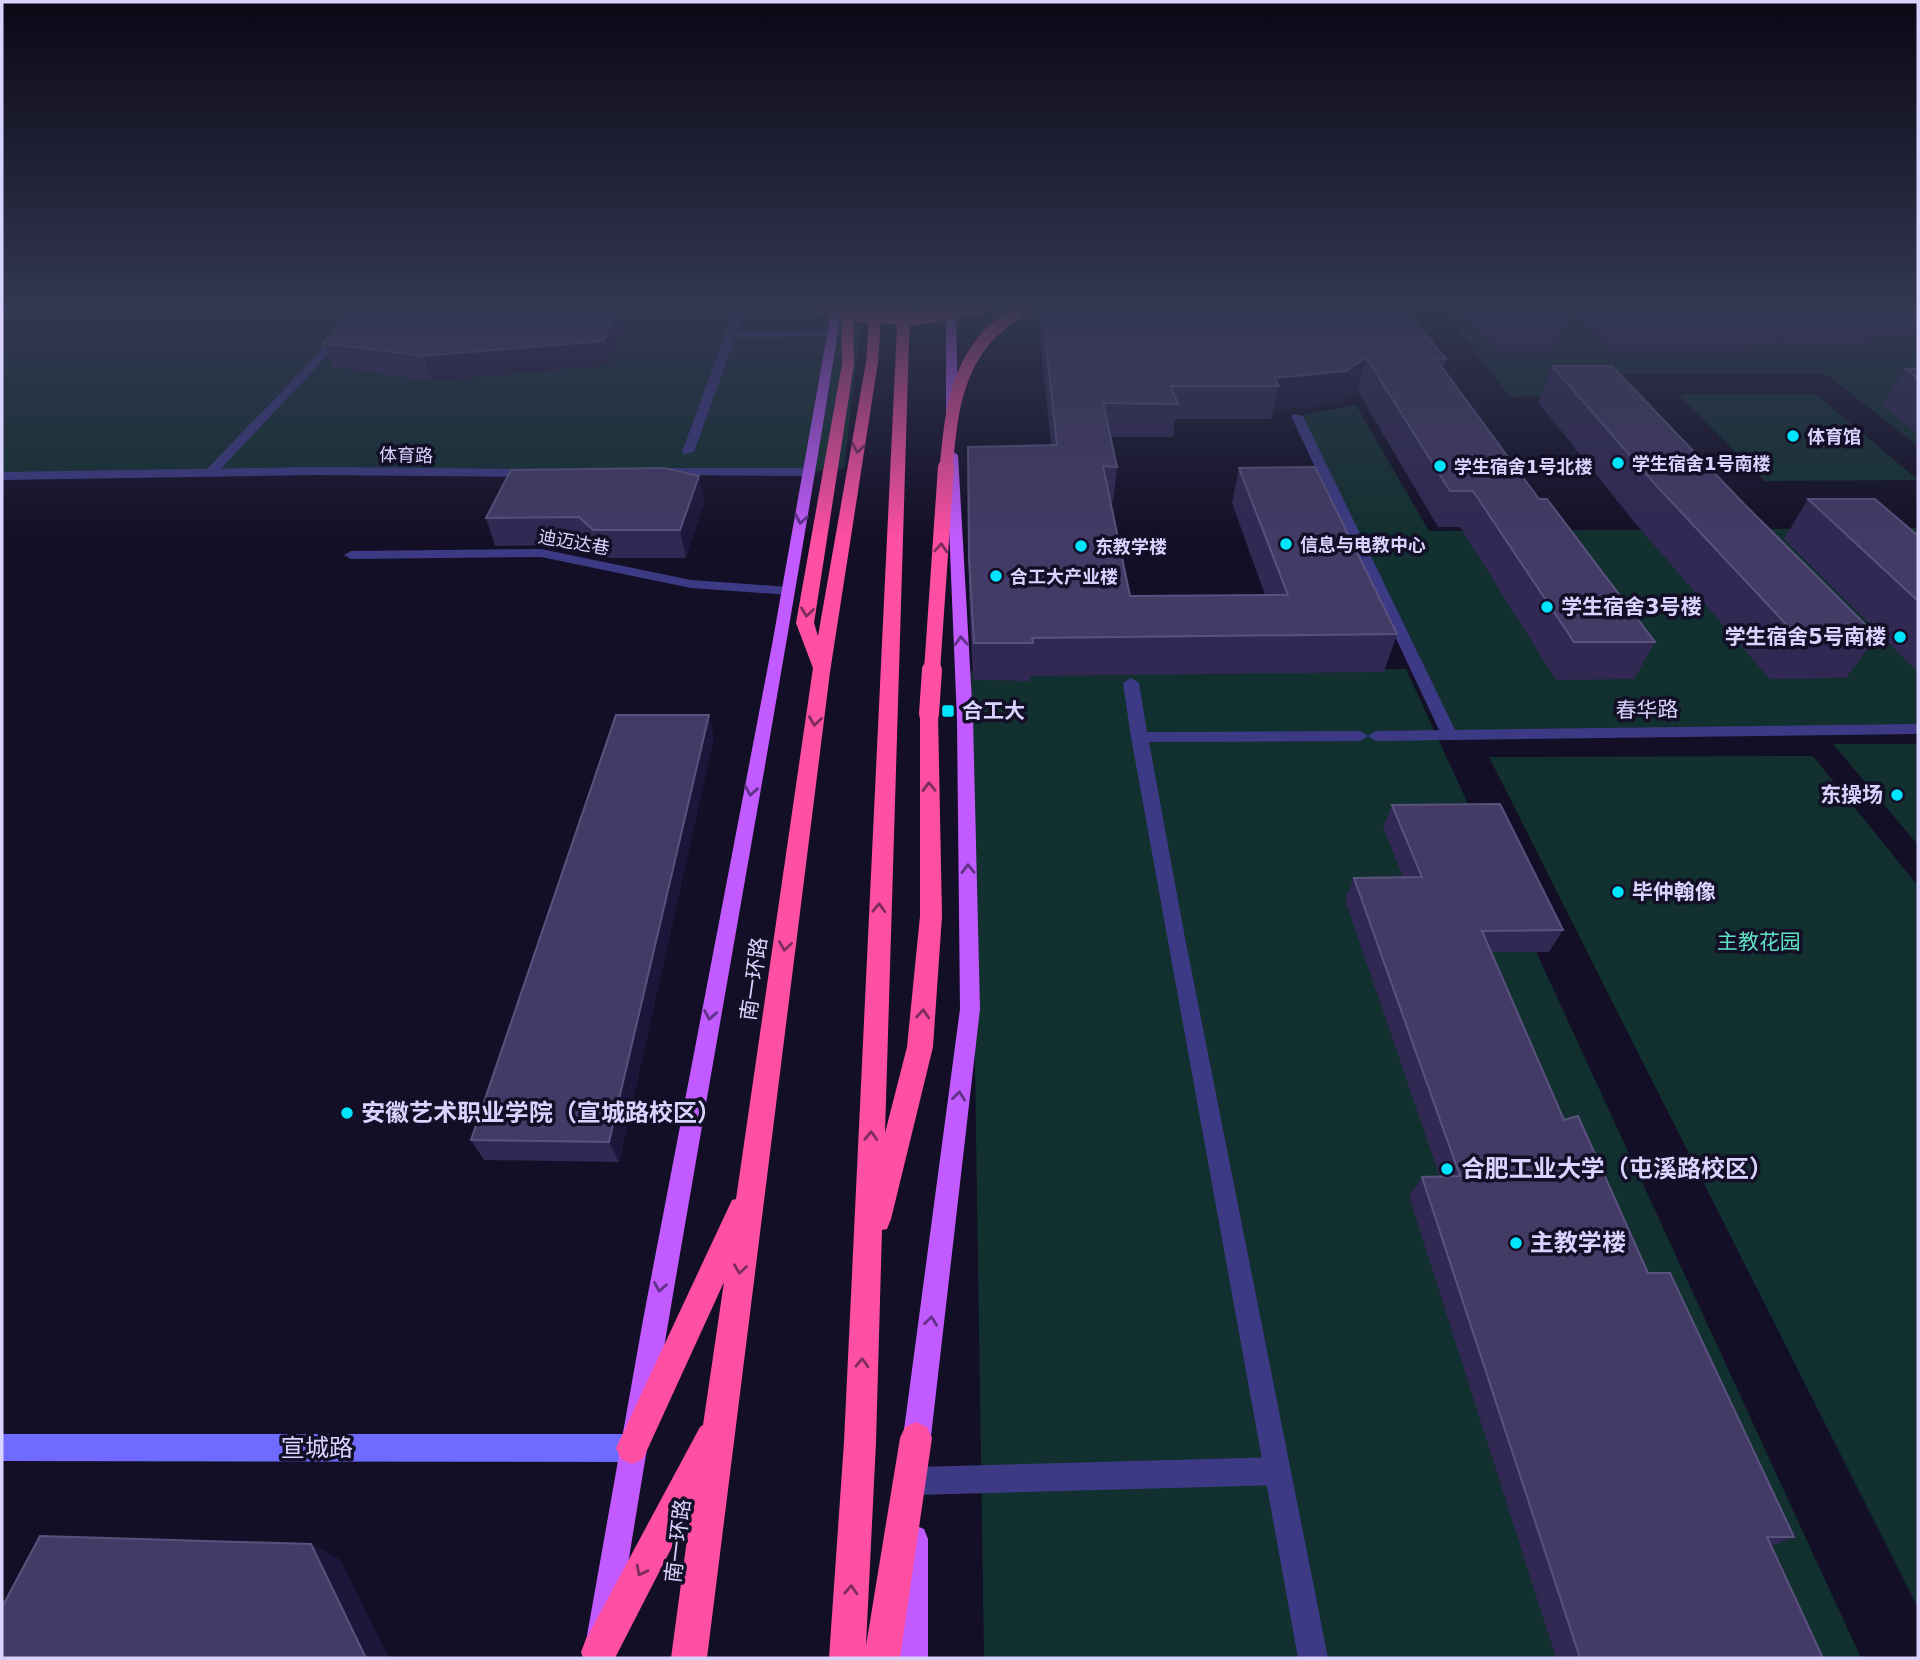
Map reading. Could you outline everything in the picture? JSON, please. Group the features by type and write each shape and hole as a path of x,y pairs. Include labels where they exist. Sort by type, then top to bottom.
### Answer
{"highway":[{"path":"821,672 805,623 845,384"},
{"name":"南一环路","path":"690,1658 821,672 868,384"},
{"path":"847,1658 860,1442 901,384"},
{"path":"866,1272 920,1047 931,916 929,714 948,445 954,399 959,384"},
{"path":"632,1448 751,1189"},
{"path":"598,1655 719,1424"},
{"path":"882,1658 916,1438"}],"main road":[{"path":"598,1655 632,1448 825,384"},
{"path":"913,1658 916,1438 970,1009 965,720 952,384"}],"street":[{"path":"209,473 294,384"},
{"path":"688,452 713,384"},
{"path":"1297,416 1449,734"},
{"path":"644,472 810,472"},
{"name":"体育路","path":"2,476 547,473"},
{"name":"迪迈达巷","path":"351,555 541,554 579,559 691,584 788,591"},
{"path":"1132,683 1177,951 1313,1658"},
{"name":"春华路","path":"1139,737 1918,729"},
{"name":"宣城路","path":"2,1448 632,1448"},
{"path":"915,1482 1277,1471"}],"green space":[{"path":"2,384 854,384 844,469 810,472 2,476"},
{"path":"1500,384 1605,384 1615,396 1510,397"},
{"path":"1839,384 1918,384 1918,446"},
{"name":"体育馆","path":"1677,394 1816,394 1918,480 1765,481"},
{"path":"1356,405 1429,531 1918,528 1918,729 1449,734 1302,415"},
{"path":"1406,669 1861,1658 984,1658 969,671"},
{"name":"东操场","path":"1833,744 1918,744 1918,845"},
{"name":"主教花园","path":"1813,756 1918,886 1918,1608 1489,757"}],"building":[{"path":"1050,384 1278,384 1171,386 1178,404 1103,403 1117,467 1103,466 1130,596 1288,595 1239,468 1315,467 1397,634 1032,638 1033,643 974,643 969,559 968,447 1057,445"},
{"path":"1383,384 1455,384 1539,499 1547,499 1655,642 1574,642 1473,491 1450,491"},
{"path":"1568,384 1630,384 1744,504 1877,636 1798,637 1654,483"},
{"path":"664,468 699,476 680,530 593,530 579,517 486,518 511,470"},
{"path":"1808,499 1875,499 1918,536 1918,601"},
{"path":"616,715 709,715 609,1142 471,1140"},
{"name":"主教学楼","path":"1500,804 1563,930 1482,931 1564,1120 1578,1116 1648,1273 1670,1273 1794,1537 1767,1537 1823,1658 1580,1658 1422,1177 1460,1176 1354,878 1422,877 1392,805"},
{"path":"40,1536 311,1544 366,1658 2,1658 2,1607"}],"place":[{"name":"体育馆","path":"1793,436"},
{"name":"学生宿舍1号南楼","path":"1618,463"},
{"name":"学生宿舍1号北楼","path":"1440,466"},
{"name":"信息与电教中心","path":"1286,544"},
{"name":"东教学楼","path":"1081,546"},
{"name":"合工大产业楼","path":"996,576"},
{"name":"学生宿舍3号楼","path":"1547,607"},
{"name":"学生宿舍5号南楼","path":"1900,637"},
{"name":"合工大","path":"948,711"},
{"name":"东操场","path":"1897,795"},
{"name":"毕仲翰像","path":"1618,892"},
{"name":"安徽艺术职业学院（宣城路校区）","path":"347,1113"},
{"name":"合肥工业大学（屯溪路校区）","path":"1447,1169"},
{"name":"主教学楼","path":"1516,1243"}]}
